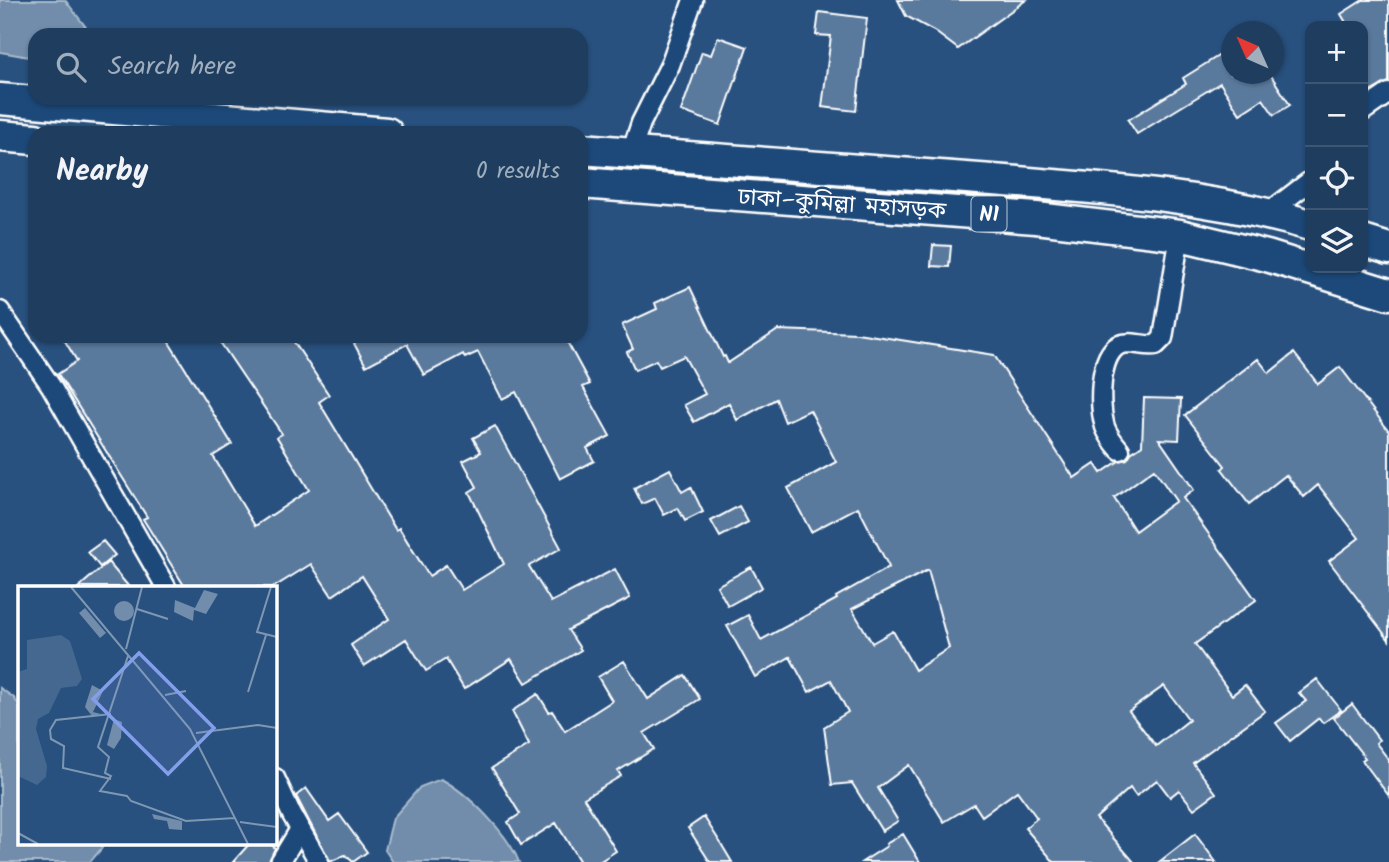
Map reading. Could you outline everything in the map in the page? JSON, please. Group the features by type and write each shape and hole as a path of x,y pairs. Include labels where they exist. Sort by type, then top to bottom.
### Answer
{"highway":[{"path":"0,99 28,101"},
{"path":"68,105 307,126"},
{"path":"0,136 28,138"},
{"name":"ঢাকা–কুমিল্লা মহাসড়ক","path":"588,150 835,166 1146,192 1268,213 1305,224"},
{"name":"ঢাকা–কুমিল্লা মহাসড়ক","path":"588,184 1037,218 1180,235 1267,256 1389,294"},
{"path":"1368,242 1389,248"}],"street":[{"path":"631,153 641,123 670,65 693,0"},
{"path":"1368,108 1389,93"},
{"path":"1268,213 1305,185"},
{"path":"1120,450 1106,428 1101,404 1104,368 1115,347 1126,342 1156,345 1163,338 1180,235"},
{"path":"0,311 51,386 165,586"},
{"path":"276,780 319,862"},
{"path":"280,862 300,829"}],"water":[{"path":"0,0 65,0 87,28 28,28 28,57 0,52"},
{"path":"0,688 18,704 18,844 101,844 102,848 90,862 0,862"},
{"path":"441,779 452,785 486,815 506,839 519,862 393,862 385,850 393,818 420,787"}],"building":[{"path":"898,0 1026,0 958,49 934,31 906,16"},
{"path":"1363,0 1389,0 1389,82 1370,92 1368,21 1345,21 1341,14"},
{"path":"819,12 867,18 856,111 822,107 831,36 816,35"},
{"path":"718,37 747,47 720,125 681,111 702,52 711,55"},
{"path":"1221,54 1221,84 1276,84 1290,105 1274,115 1263,99 1240,114 1220,83 1137,134 1128,120 1186,84 1183,78"},
{"path":"933,245 951,246 949,267 931,266"},
{"path":"690,287 728,363 778,330 857,333 994,355 1074,478 1095,464 1101,473 1127,459 1142,445 1144,398 1181,399 1179,440 1159,439 1194,490 1183,498 1256,600 1195,644 1232,695 1245,685 1265,711 1193,763 1216,793 1194,809 1179,790 1170,797 1157,780 1136,796 1130,788 1096,818 1134,862 1054,862 1025,828 1037,818 1017,791 982,816 974,804 944,822 909,765 878,788 898,821 882,831 852,783 832,785 824,727 848,712 831,680 809,692 790,657 755,677 727,626 748,615 761,640 889,567 858,507 811,532 788,488 836,462 810,410 785,422 776,399 737,420 729,403 694,422 684,405 705,394 684,356 660,367 656,360 635,370 627,352 633,349 622,325 657,309 655,303","holes":["1154,469 1176,501 1135,531 1114,498","928,570 949,648 915,670 893,631 872,643 852,609","1164,686 1189,720 1156,746 1129,711"]},
{"path":"66,343 169,343 232,444 213,456 255,526 309,490 277,437 282,434 221,343 295,343 329,395 319,402 396,530 399,528 429,576 446,565 462,590 504,564 469,492 477,487 463,461 481,452 473,438 495,426 561,548 529,566 551,602 615,569 630,598 568,630 581,650 526,683 511,659 464,689 446,659 426,671 406,639 364,666 351,645 389,619 362,576 332,596 311,564 276,586 184,586 143,519 147,517 58,374 77,361"},
{"path":"354,343 568,343 590,384 583,387 610,436 587,448 594,461 560,479 516,392 502,399 478,352 465,358 463,354 424,375 407,344 366,366"},
{"path":"1294,353 1318,384 1340,367 1389,431 1389,640 1329,561 1359,538 1318,485 1304,497 1286,475 1249,504 1222,469 1225,466 1185,415 1258,359 1269,373"},
{"path":"670,469 682,492 691,487 703,512 685,521 678,508 664,515 655,498 642,504 634,488"},
{"path":"739,506 748,522 720,537 711,521"},
{"path":"103,541 115,555 100,567 88,552"},
{"path":"108,562 128,586 80,586"},
{"path":"751,567 762,587 728,606 717,586"},
{"path":"624,661 648,699 685,675 700,699 644,733 654,749 618,771 621,776 584,798 616,851 599,862 580,862 556,823 521,845 508,822 520,814 492,768 529,745 512,711 538,694 565,731 612,701 598,677"},
{"path":"1317,679 1341,710 1323,723 1319,718 1290,741 1276,723 1306,701 1299,693"},
{"path":"1352,704 1379,740 1376,743 1389,760 1389,796 1362,760 1365,758 1334,718"},
{"path":"306,788 329,821 339,814 367,852 353,862 345,855 330,862 296,796"},
{"path":"704,817 732,862 710,862 688,828"},
{"path":"903,834 920,862 862,862 887,846 886,844"},
{"path":"1195,834 1216,862 1159,862"},
{"path":"249,844 271,844 275,848 269,862 233,862"}]}
